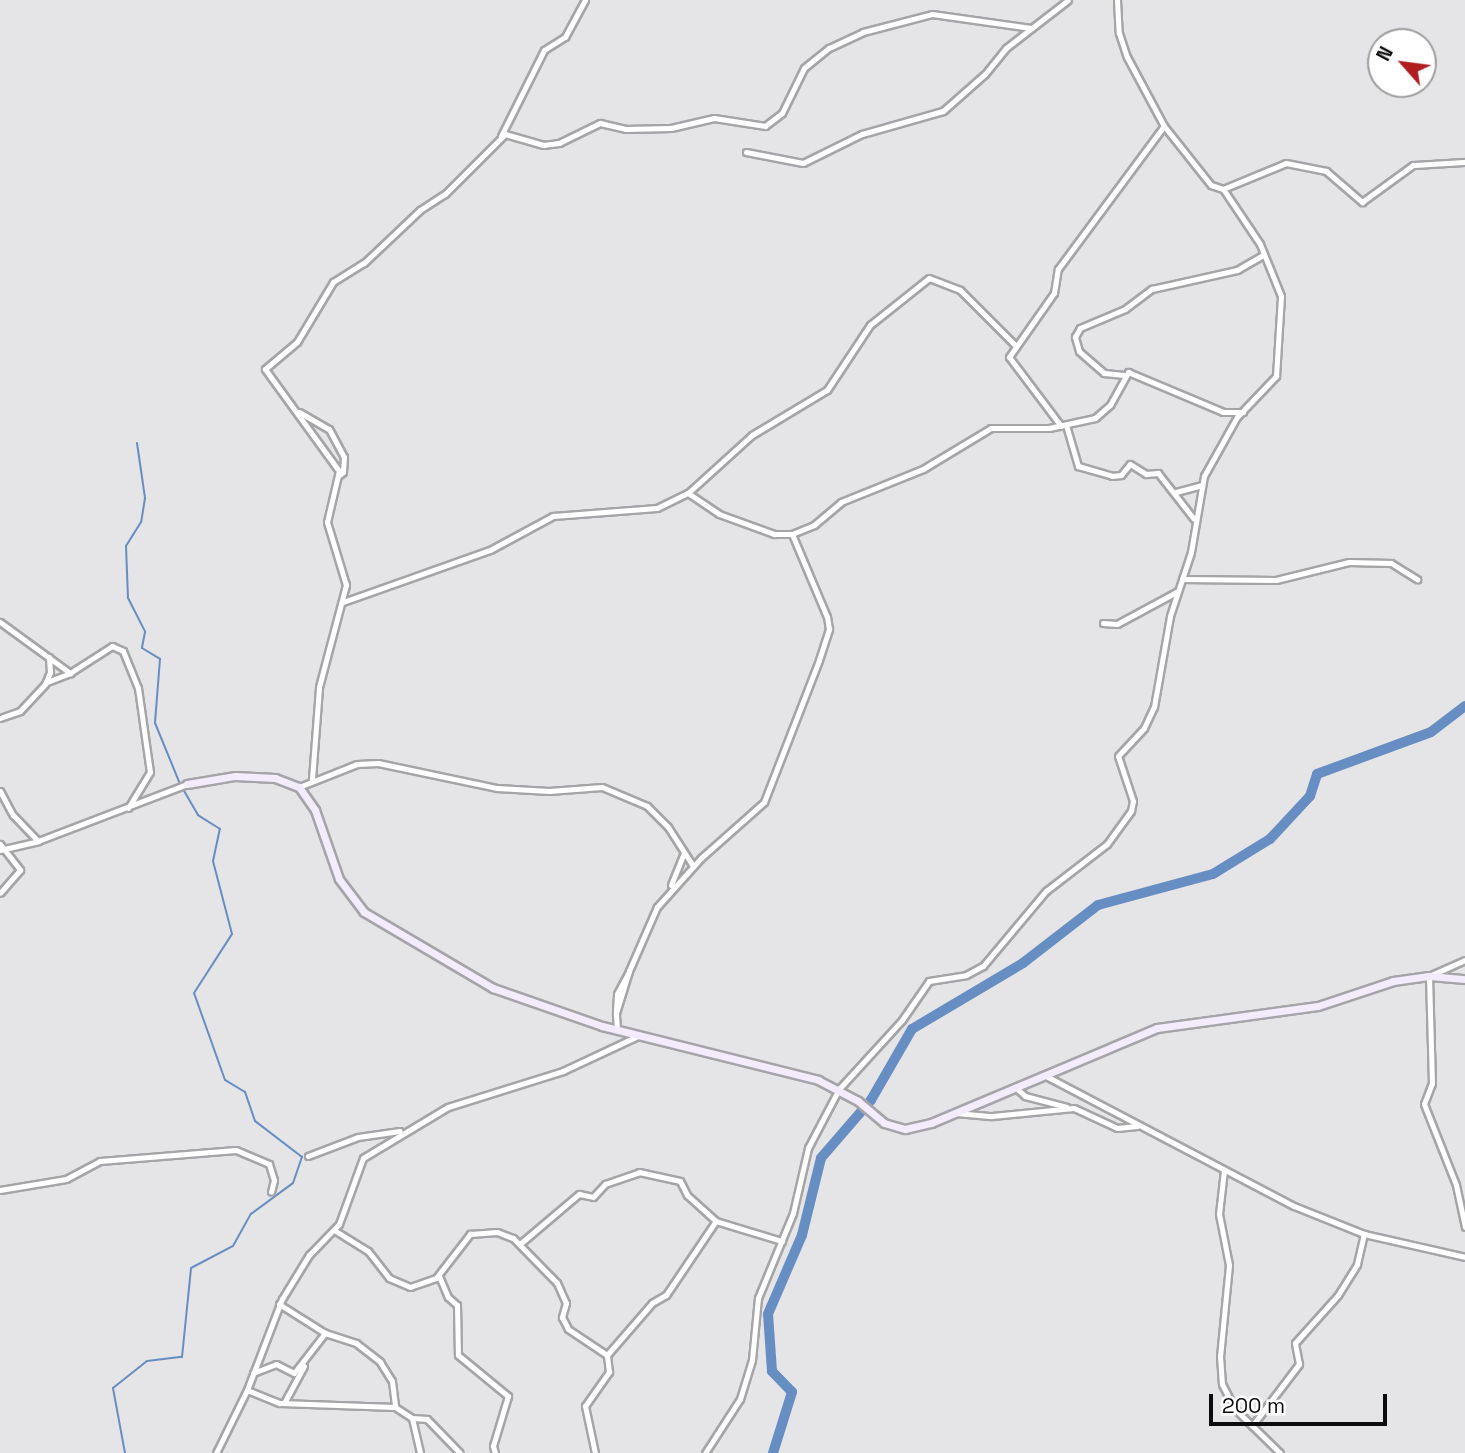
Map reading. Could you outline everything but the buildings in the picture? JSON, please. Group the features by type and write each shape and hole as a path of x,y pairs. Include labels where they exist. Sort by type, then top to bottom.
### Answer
{"street":[{"path":"312,779 319,687 343,602 345,570 327,522 338,467 269,377 266,365 297,342 333,282 364,263 420,210 445,194 501,136 544,50 565,37 585,0"},
{"path":"746,152 803,163 862,134 943,111 1031,27 1068,0"},
{"path":"705,1453 740,1399 752,1360 758,1298 782,1241 807,1148 839,1089 902,1020 929,981 966,975 983,966 1051,885 1107,844 1126,822 1133,801 1118,756 1144,727 1154,707 1202,485 1210,461 1233,422 1276,376 1281,296 1263,255 1223,189 1206,181 1186,148 1164,126 1120,41 1117,0"},
{"path":"501,136 543,145 559,143 600,123 625,129 671,128 714,118 765,126 782,113 804,68 829,48 863,32 932,14 964,22 979,19 1031,27"},
{"path":"1164,126 1058,269 1054,293 1015,345 1011,363 1064,426 1078,466 1117,476 1133,465 1146,474 1158,473 1176,492 1195,520"},
{"path":"1223,189 1286,163 1326,171 1362,202 1413,165 1465,162"},
{"path":"1233,422 1223,412 1136,374 1104,373 1079,351 1075,337 1080,328 1125,309 1152,289 1237,270 1263,255"},
{"path":"343,602 490,550 553,516 657,508 688,494 752,435 827,390 870,325 925,279 938,278 960,290 1015,345"},
{"path":"688,494 719,514 767,532 792,534 814,525 841,502 923,469 991,428 1064,426 1095,418 1107,409 1124,375"},
{"path":"297,411 329,429 344,457 343,472 338,475"},
{"path":"1223,412 1243,412"},
{"path":"1176,492 1202,485"},
{"path":"663,896 760,807 770,792 778,759 829,629 801,546 792,534"},
{"path":"1182,579 1276,580 1349,562 1391,563 1417,579"},
{"path":"1103,623 1124,621 1178,591"},
{"path":"0,622 70,673"},
{"path":"0,718 20,710 46,682 70,673 112,646 123,651 138,688 150,772 128,807"},
{"path":"46,682 49,657"},
{"path":"299,787 312,779 357,764 378,763 497,789 550,791 602,787 647,806 668,827 693,866"},
{"path":"0,850 38,841 187,784 235,776 275,778 299,787 315,810 339,879 364,912 493,988 617,1029 796,1073 839,1089 884,1123 905,1129 953,1113 1129,1036 1171,1024 1318,1006 1393,981 1429,976 1465,979"},
{"path":"0,791 13,815 38,841"},
{"path":"0,844 9,849 20,872 0,893"},
{"path":"617,1029 617,994 684,853"},
{"path":"1429,976 1465,960"},
{"path":"1429,976 1432,1083 1424,1106 1456,1185 1465,1227"},
{"path":"216,1453 247,1390 279,1304 309,1255 334,1230 360,1162 403,1130 448,1107 563,1071 642,1033"},
{"path":"1042,1074 1294,1206 1364,1234 1465,1257"},
{"path":"1014,1087 1025,1096 1074,1108 1117,1128 1139,1125"},
{"path":"953,1113 1000,1115 1074,1108"},
{"path":"308,1156 358,1136 403,1130"},
{"path":"0,1190 66,1179 100,1161 236,1150 269,1164 274,1180 271,1192"},
{"path":"1224,1170 1219,1214 1229,1265 1219,1365 1230,1401 1280,1453"},
{"path":"521,1243 579,1194 593,1197 601,1186 635,1172 680,1181 687,1195 716,1221 782,1241"},
{"path":"595,1453 585,1406 609,1372 607,1355 650,1306 666,1294 716,1221"},
{"path":"334,1230 368,1251 385,1275 402,1286 414,1286 439,1276 473,1233 497,1232 521,1243 525,1254 549,1271 566,1303 562,1317 569,1329 607,1355"},
{"path":"1252,1426 1299,1364 1295,1343 1338,1295 1357,1264 1364,1234"},
{"path":"439,1276 448,1297 457,1305 458,1354 509,1396 493,1445 495,1453"},
{"path":"279,1304 325,1333 356,1343 380,1362 392,1381 395,1407"},
{"path":"284,1403 325,1333"},
{"path":"253,1373 276,1364 294,1373 307,1360"},
{"path":"247,1390 284,1403 395,1407 412,1418 426,1419 460,1453"},
{"path":"412,1418 419,1453"}],"waterway":[{"path":"137,443 145,498 141,522 126,546 128,598 145,632 142,648 160,659 155,723 180,784"},
{"path":"773,1453 792,1392 772,1371 768,1314 802,1235 821,1158 871,1100 912,1029 1023,963 1098,905 1213,874 1270,839 1310,796 1317,774 1431,732 1465,706"},
{"path":"125,1453 113,1388 147,1361 182,1357 191,1268 233,1246 251,1214 293,1183 302,1157 255,1121 245,1092 225,1080 194,993 232,934 213,861 220,829 198,815 183,789"}]}
